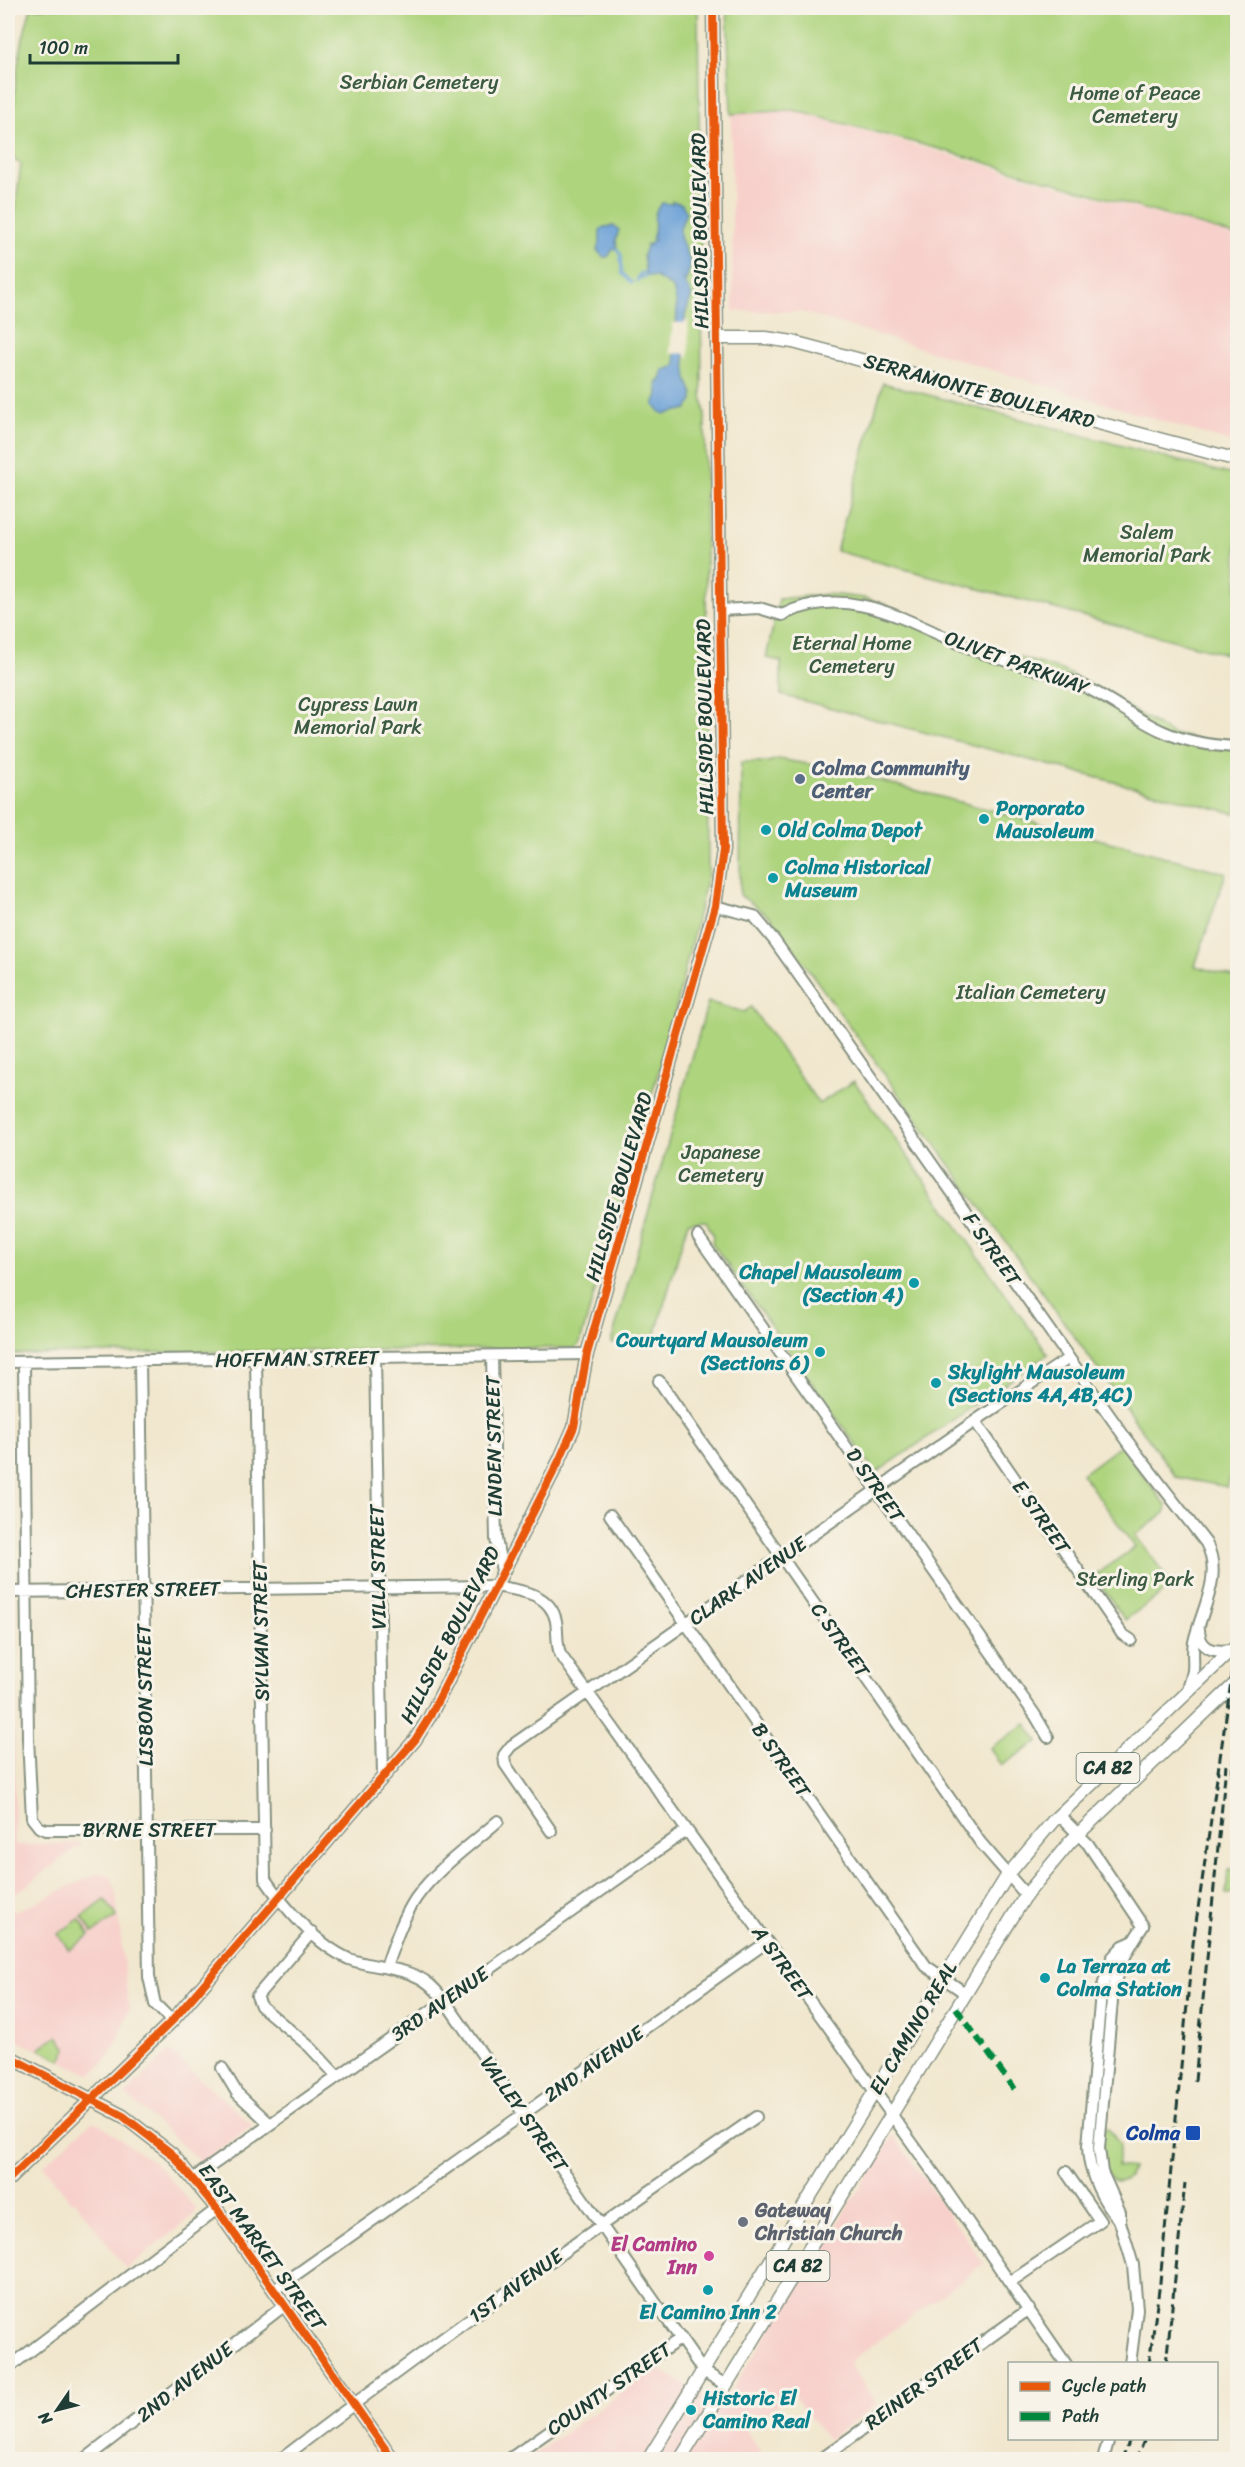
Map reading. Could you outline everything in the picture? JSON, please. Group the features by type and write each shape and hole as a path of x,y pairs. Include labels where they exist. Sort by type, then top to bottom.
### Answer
{"main road":[{"name":"HILLSIDE BOULEVARD","path":"8,2180 172,2021 415,1740 430,1716 574,1427 587,1354 715,906 723,850 713,8"},
{"name":"SERRAMONTE BOULEVARD","path":"718,338 766,338 793,342 1238,460"},
{"name":"EL CAMINO REAL","path":"648,2460 1007,1876 1059,1815 1234,1647"},
{"name":"EL CAMINO REAL","path":"680,2460 1026,1895 1053,1860 1078,1834 1238,1681"},
{"name":"EAST MARKET STREET","path":"8,2056 94,2099 135,2124 154,2138 194,2178 393,2460"}],"street":[{"name":"OLIVET PARKWAY","path":"721,610 759,608 782,615 807,604 820,602 876,609 907,619 978,651 1079,684 1162,732 1199,743 1238,747"},
{"name":"F STREET","path":"715,906 754,916 774,940 1131,1446 1181,1509 1211,1553 1210,1589 1194,1642 1193,1669 1187,1693"},
{"name":"D STREET","path":"698,1236 878,1490 1048,1737"},
{"name":"HOFFMAN STREET","path":"8,1362 587,1354"},
{"name":"LINDEN STREET","path":"492,1356 496,1539 502,1572"},
{"name":"VILLA STREET","path":"375,1357 383,1777"},
{"name":"CLARK AVENUE","path":"551,1831 505,1764 504,1755 511,1746 975,1421 1069,1358"},
{"name":"SYLVAN STREET","path":"256,1359 265,1879 278,1898"},
{"name":"LISBON STREET","path":"140,1361 148,1954 152,1998 172,2021"},
{"path":"24,1363 27,1591"},
{"name":"C STREET","path":"659,1381 971,1829 1007,1876 1026,1895"},
{"name":"E STREET","path":"975,1421 1122,1634 1131,1640"},
{"name":"B STREET","path":"610,1515 926,1966 965,1993"},
{"name":"CHESTER STREET","path":"8,1592 494,1586"},
{"name":"A STREET","path":"494,1586 528,1591 545,1602 556,1618 557,1644 560,1654 891,2114 1065,2362"},
{"name":"BYRNE STREET","path":"27,1591 30,1812 34,1822 46,1830 265,1830"},
{"path":"1199,1625 1199,1637 1203,1645 1213,1651 1234,1647"},
{"path":"1059,1815 1090,1847 1143,1926 1132,1942 1123,1946 1112,1958 1101,1992 1088,2146 1088,2157 1094,2177 1112,2212 1120,2222 1131,2257 1138,2295 1137,2327 1130,2362"},
{"path":"386,1967 403,1922 415,1899 430,1881 498,1821"},
{"name":"3RD AVENUE","path":"194,2178 687,1830"},
{"name":"VALLEY STREET","path":"278,1898 312,1932 346,1958 412,1975 428,1983 445,2001 703,2371 726,2385"},
{"path":"312,1932 257,1996 261,2006 310,2047 337,2076"},
{"name":"2ND AVENUE","path":"274,2290 767,1942"},
{"path":"222,2068 237,2093 269,2123"},
{"name":"1ST AVENUE","path":"280,2460 354,2403 602,2224 756,2117"},
{"path":"1010,2282 1100,2221 1066,2172"},
{"path":"8,2368 217,2209"},
{"name":"2ND AVENUE","path":"84,2460 285,2305"},
{"name":"REINER STREET","path":"820,2460 1029,2309"},
{"name":"COUNTY STREET","path":"508,2460 681,2338"},
{"path":"1103,2460 1109,2440"}],"shaded area":[{"path":"794,111 1237,237 1237,444 802,312 733,311 731,114"},
{"path":"8,1606 13,1606 15,1845 82,1843 8,1900"},
{"path":"99,1873 111,1877 115,1887 129,2009 110,2056 91,2075 8,2036 8,1904 14,1912"},
{"path":"170,2051 253,2126 201,2162 125,2094"},
{"path":"91,2122 96,2122 160,2167 195,2208 195,2214 126,2269 74,2200 71,2202 43,2166"},
{"path":"893,2135 984,2264 849,2362 877,2404 828,2440 792,2394 746,2430 765,2459 526,2460 657,2368 722,2406"}],"green space":[{"name":"Cypress Lawn Memorial Park","path":"31,8 698,8 702,394 705,415 708,873 671,1028 580,1343 575,1348 8,1354 8,247 11,243 21,164 13,159 16,83"},
{"name":"Home of Peace Cemetery","path":"727,8 1237,8 1237,236 939,149 793,110 731,114"},
{"name":"Salem Memorial Park","path":"883,383 1237,476 1237,657 836,551"},
{"name":"Eternal Home Cemetery","path":"828,594 864,598 882,603 961,640 1061,670 1084,681 1172,734 1237,748 1237,814 781,695 781,661 766,658 779,599"},
{"name":"Italian Cemetery","path":"778,759 832,768 1226,873 1195,966 1237,978 1238,1455 1227,1487 1176,1477 780,930 770,917 740,895 741,762 768,762"},
{"name":"Japanese Cemetery","path":"708,1002 744,1012 751,1007 819,1104 854,1081 1048,1354 876,1473 712,1243 713,1235 706,1221 688,1222 653,1343 611,1343"},
{"name":"Sterling Park","path":"1121,1445 1167,1507 1165,1513 1135,1535 1173,1585 1125,1620 1094,1576 1135,1547 1082,1474"},
{"path":"1026,1724 1039,1741 1001,1766 990,1748"},
{"path":"1228,1869 1237,1870 1237,1889 1226,1894"},
{"path":"105,1900 117,1916 93,1933 82,1917"},
{"path":"79,1919 90,1935 69,1950 58,1934"},
{"path":"58,2036 67,2049 61,2060 39,2049"},
{"path":"1103,2128 1108,2128 1120,2145 1117,2166 1132,2168 1126,2180 1114,2180 1109,2176 1104,2161"}],"water":[{"path":"672,201 682,204 686,212 680,229 680,237 691,264 686,280 683,280 692,295 685,315 685,360 693,401 687,409 665,414 654,405 658,394 657,381 660,382 664,370 674,367 676,363 677,306 672,287 656,277 646,276 643,255 647,244 649,245 654,240 652,238 658,208 662,203 672,204"},
{"path":"614,226 619,230 616,239 617,249 613,249 608,257 603,257 597,250 600,230"}],"pier":[{"path":"688,319 688,358 684,353 671,354 670,350 673,323 684,323"}],"waterway":[{"path":"617,249 621,255 622,273 632,283"},
{"path":"637,281 640,274 644,272"},
{"path":"639,278 646,276"}],"railway":[{"path":"1149,2362 1160,2282 1193,1943 1238,1634"},
{"path":"1232,1776 1238,1704"},
{"path":"1195,2081 1226,1765"},
{"path":"1166,2362 1185,2183"},
{"path":"1123,2460 1129,2440"},
{"path":"1136,2460 1144,2440"}],"marked path":[{"path":"956,2008 1014,2089"}],"cycle path":[{"path":"8,2180 172,2021 415,1740 430,1716 574,1427 587,1354 715,906 723,850 713,8"},
{"path":"8,2056 123,2116 172,2154 217,2209 393,2460"}],"place":[{"name":"Colma Community Center","path":"800,779"},
{"name":"Porporato Mausoleum","path":"984,819"},
{"name":"Old Colma Depot","path":"766,830"},
{"name":"Colma Historical Museum","path":"773,878"},
{"name":"Chapel Mausoleum (Section 4)","path":"914,1283"},
{"name":"Courtyard Mausoleum (Sections 6)","path":"820,1352"},
{"name":"Skylight Mausoleum (Sections 4A,4B,4C)","path":"936,1383"},
{"name":"La Terraza at Colma Station","path":"1045,1978"},
{"name":"Colma","path":"1193,2133"},
{"name":"Gateway Christian Church","path":"743,2222"},
{"name":"El Camino Inn","path":"709,2256"},
{"name":"El Camino Inn 2","path":"708,2290"},
{"name":"Historic El Camino Real","path":"691,2410"}],"park label":[{"name":"Serbian Cemetery","path":"419,82"}]}
